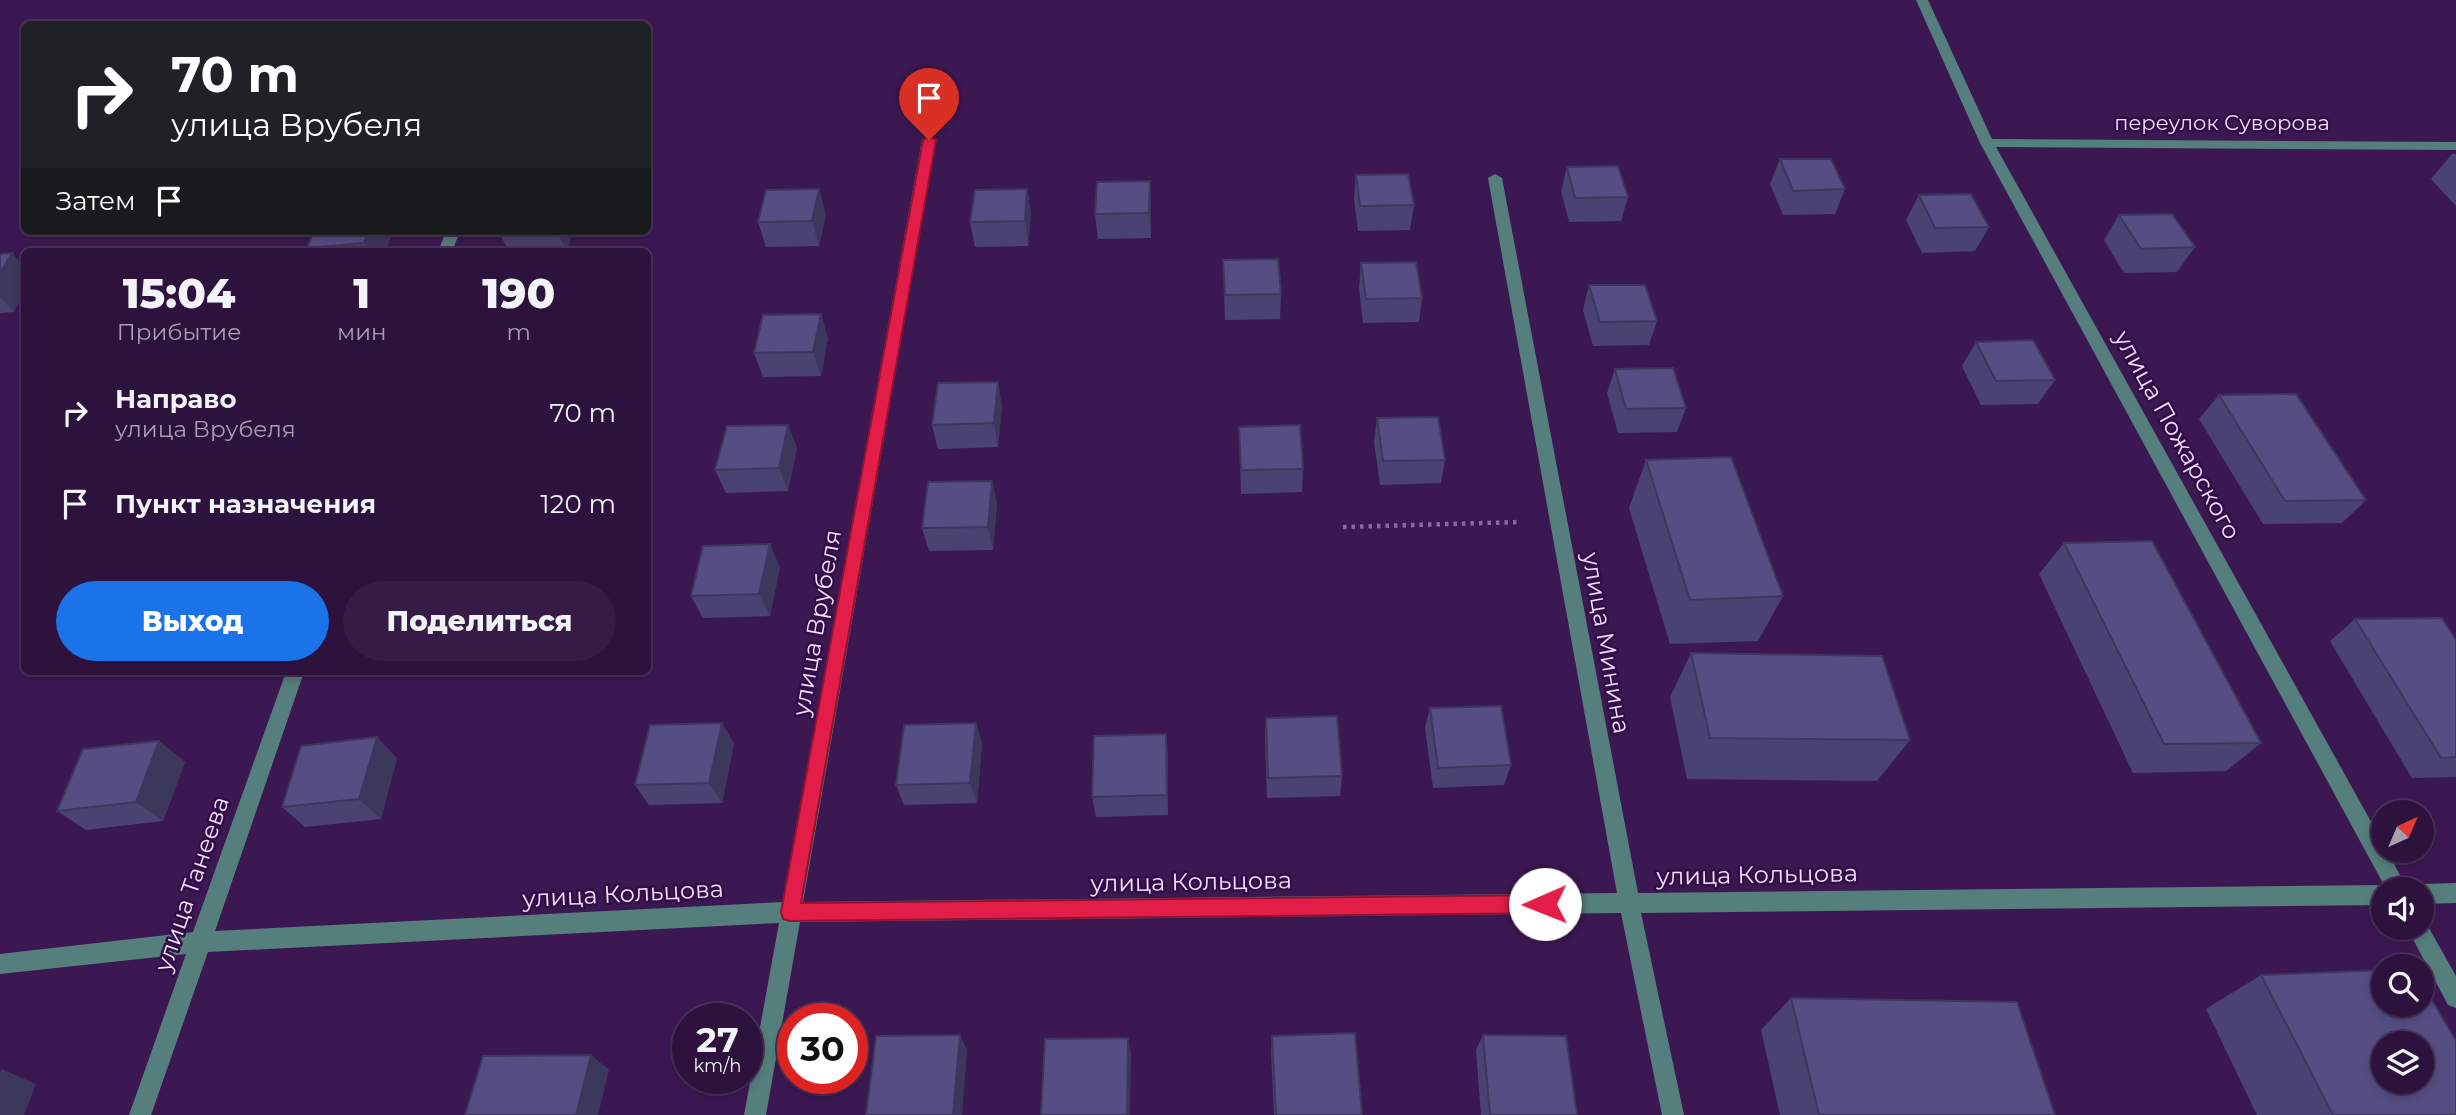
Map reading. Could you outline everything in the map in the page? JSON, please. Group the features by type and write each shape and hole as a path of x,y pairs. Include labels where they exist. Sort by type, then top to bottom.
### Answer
{"street":[{"name":"улица Пожарского","path":"1922,0 1987,143 2390,877"},
{"name":"улица Врубеля","path":"755,1115 929,140"},
{"name":"переулок Суворова","path":"1987,143 2456,146"},
{"name":"улица Минина","path":"1495,178 1629,903 1673,1115"},
{"name":"улица Танеева","path":"140,1115 294,675"},
{"path":"2434,894 2456,893"},
{"name":"улица Кольцова","path":"0,964 199,942 790,912 2371,895"},
{"path":"2425,940 2456,997"}],"path":[{"path":"1343,527 1559,521"}],"building":[{"path":"1780,159 1831,159 1845,189 1793,191"},
{"path":"1618,166 1628,197 1575,198 1567,167"},
{"path":"1408,174 1414,205 1360,206 1356,175"},
{"path":"1150,181 1149,213 1095,214 1097,182"},
{"path":"819,189 812,221 758,222 766,190"},
{"path":"1027,189 1025,221 970,222 975,190"},
{"path":"1971,194 1989,227 1935,228 1919,195"},
{"path":"2172,214 2195,247 2141,249 2119,215"},
{"path":"312,235 367,235 364,243 307,248"},
{"path":"12,253 0,273 0,254"},
{"path":"1278,259 1281,294 1225,295 1223,260"},
{"path":"1416,262 1422,298 1366,299 1361,263"},
{"path":"1589,285 1645,285 1657,321 1600,322"},
{"path":"821,314 813,352 754,353 763,315"},
{"path":"2033,340 2055,380 1996,381 1976,342"},
{"path":"1673,368 1686,408 1626,409 1615,369"},
{"path":"998,382 994,423 932,425 938,383"},
{"path":"2296,394 2366,500 2285,501 2219,395"},
{"path":"1438,417 1445,460 1383,461 1377,418"},
{"path":"788,425 779,468 715,470 727,426"},
{"path":"1300,425 1303,469 1241,470 1239,427"},
{"path":"1731,457 1783,596 1690,600 1646,460"},
{"path":"992,481 988,527 922,528 928,482"},
{"path":"2152,541 2261,743 2164,744 2064,543"},
{"path":"770,544 759,594 691,596 703,546"},
{"path":"2442,618 2456,640 2456,757 2441,758 2355,619"},
{"path":"1691,653 1882,656 1910,740 1710,738"},
{"path":"1501,706 1511,765 1438,768 1430,708"},
{"path":"1337,716 1342,776 1268,778 1266,718"},
{"path":"722,723 709,783 635,785 650,725"},
{"path":"976,723 970,783 896,785 904,725"},
{"path":"1166,734 1167,795 1092,797 1094,736"},
{"path":"377,737 359,799 282,807 301,746"},
{"path":"159,741 136,802 57,811 83,749"},
{"path":"2371,971 2371,1017 2434,1017 2434,1003 2456,1041 2456,1115 2333,1115 2261,975"},
{"path":"1791,998 2017,1002 2055,1115 1819,1115"},
{"path":"1355,1033 1362,1115 1276,1115 1272,1036"},
{"path":"960,1035 953,1115 866,1115 876,1036"},
{"path":"1483,1035 1566,1036 1577,1115 1490,1115"},
{"path":"1128,1038 1127,1115 1041,1115 1045,1039"},
{"path":"591,1055 576,1115 465,1115 483,1056"}],"route":[{"path":"929,140 790,912 1545,904"}]}
